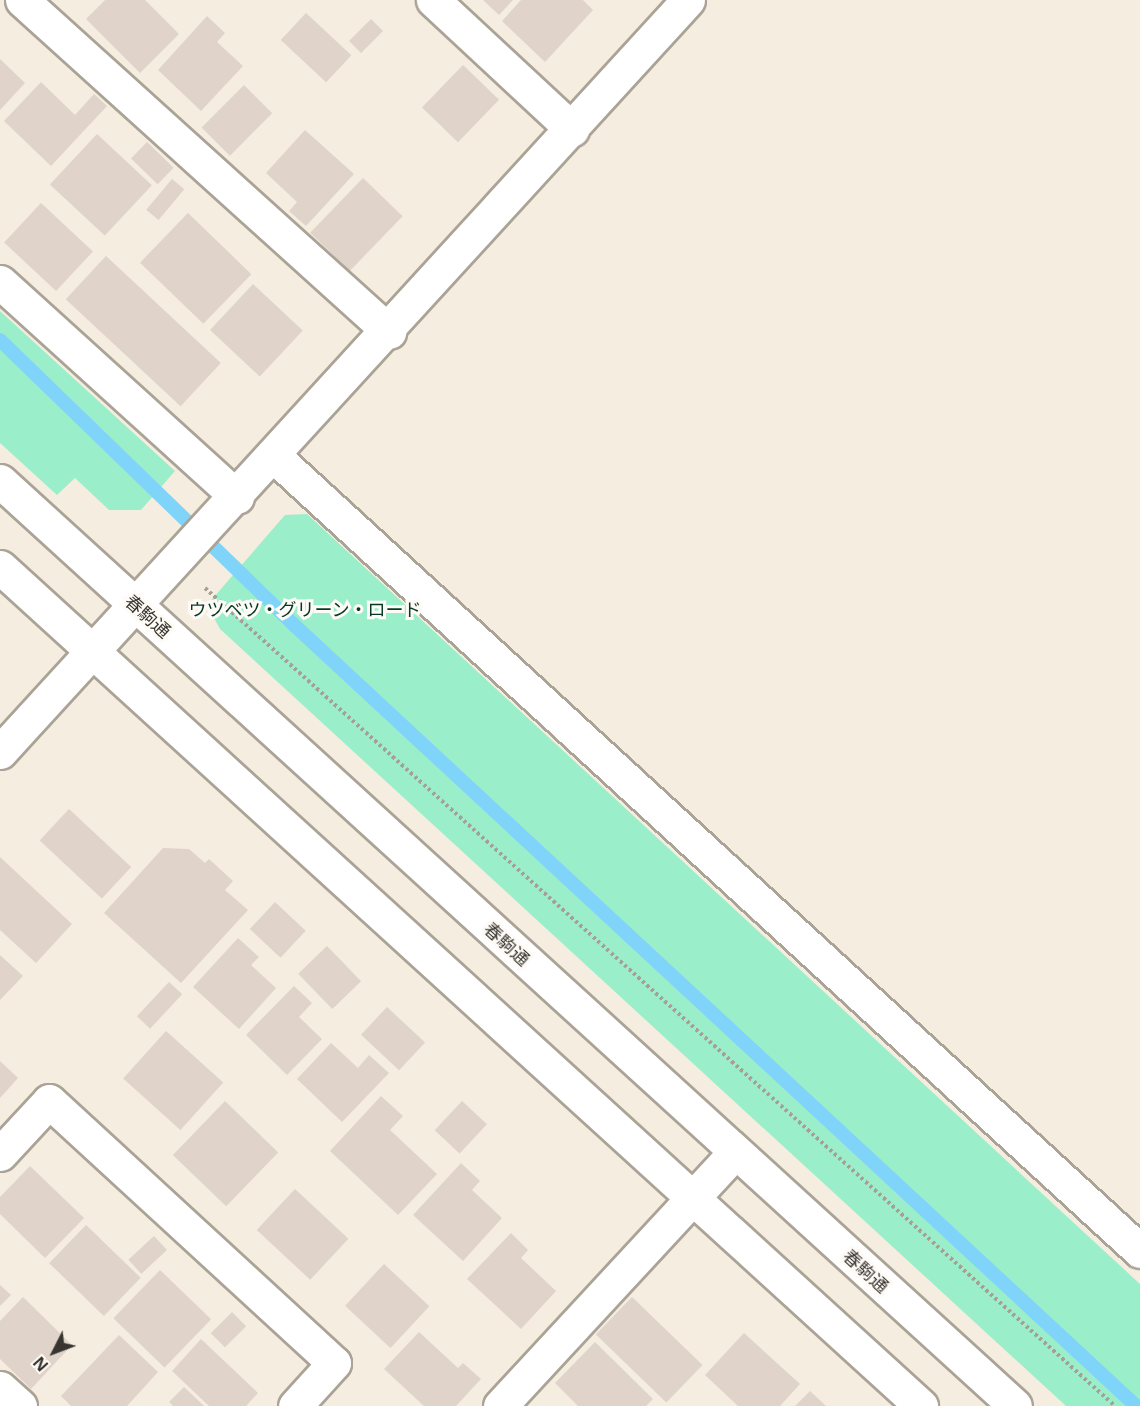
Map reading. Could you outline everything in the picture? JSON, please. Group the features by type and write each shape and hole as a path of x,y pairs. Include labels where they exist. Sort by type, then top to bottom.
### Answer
{"street":[{"path":"22,0 389,332"},
{"path":"433,0 572,129"},
{"path":"0,752 135,604 275,457 688,0"},
{"path":"0,282 237,497"},
{"path":"275,457 1140,1251"},
{"name":"春駒通","path":"0,481 1014,1406"},
{"path":"0,567 921,1406"},
{"path":"0,1154 49,1101 334,1364 295,1406"},
{"path":"500,1406 735,1152"},
{"path":"0,1388 20,1406"}],"path":[{"path":"176,562 1115,1406"}],"green space":[{"path":"0,311 175,471 141,510 109,510 75,478 57,495 0,443"},
{"name":"ウツベツ・グリーン・ロード","path":"307,514 1140,1284 1140,1406 1066,1406 220,629 207,605 285,515"}],"building":[{"path":"105,0 145,0 179,34 140,73 86,19"},
{"path":"483,0 513,0 499,15"},
{"path":"521,0 583,0 593,10 545,62 502,21"},
{"path":"306,13 351,55 326,82 281,40"},
{"path":"207,16 225,33 217,42 243,66 201,111 158,70"},
{"path":"371,19 383,31 361,53 349,41"},
{"path":"0,59 25,83 0,110"},
{"path":"463,65 499,100 458,142 422,107"},
{"path":"41,82 75,115 94,94 107,106 51,166 4,121"},
{"path":"244,85 272,113 230,156 202,127"},
{"path":"305,130 354,174 306,226 289,211 297,202 266,173"},
{"path":"97,134 152,185 105,236 50,184"},
{"path":"147,142 174,168 158,184 131,159"},
{"path":"363,178 403,216 350,271 310,233"},
{"path":"172,179 184,189 159,220 146,210"},
{"path":"41,203 93,251 56,291 4,242"},
{"path":"188,213 251,274 203,324 140,263"},
{"path":"106,256 221,363 181,406 66,299"},
{"path":"253,284 303,330 260,376 210,330"},
{"path":"69,809 131,867 102,898 40,840"},
{"path":"163,848 189,849 205,863 209,859 233,881 225,890 248,910 181,983 104,913"},
{"path":"0,857 72,924 36,963 0,930"},
{"path":"275,902 306,931 280,958 250,929"},
{"path":"238,938 259,957 251,965 276,988 239,1029 193,987"},
{"path":"327,946 361,981 332,1009 298,974"},
{"path":"0,955 23,976 0,1000"},
{"path":"169,982 182,994 150,1029 137,1016"},
{"path":"294,986 312,1003 299,1017 322,1039 287,1075 246,1035"},
{"path":"387,1007 425,1042 399,1070 361,1035"},
{"path":"166,1031 223,1083 180,1130 123,1079"},
{"path":"331,1043 358,1068 369,1055 389,1073 342,1122 297,1079"},
{"path":"0,1061 18,1078 0,1098"},
{"path":"381,1096 403,1116 390,1130 437,1174 398,1215 330,1151"},
{"path":"225,1101 278,1152 226,1206 173,1155"},
{"path":"462,1101 487,1124 460,1153 435,1130"},
{"path":"461,1163 480,1181 472,1190 502,1218 463,1261 413,1215"},
{"path":"30,1166 84,1218 45,1258 0,1214 0,1197"},
{"path":"295,1189 348,1239 310,1280 257,1230"},
{"path":"86,1225 141,1278 104,1316 49,1263"},
{"path":"511,1233 528,1250 521,1258 556,1291 521,1329 467,1279"},
{"path":"154,1236 167,1250 141,1274 128,1260"},
{"path":"384,1264 429,1306 390,1348 345,1306"},
{"path":"160,1270 211,1319 165,1368 113,1318"},
{"path":"0,1285 11,1295 0,1306"},
{"path":"23,1297 72,1345 31,1389 0,1359 0,1321"},
{"path":"632,1297 702,1365 666,1402 596,1334"},
{"path":"232,1312 246,1326 225,1347 211,1333"},
{"path":"419,1332 458,1368 463,1363 481,1379 456,1406 424,1406 384,1369"},
{"path":"744,1333 800,1384 780,1406 738,1406 705,1375"},
{"path":"119,1335 158,1372 127,1406 71,1406 61,1396"},
{"path":"201,1339 258,1393 246,1406 209,1406 172,1371"},
{"path":"595,1342 653,1399 646,1406 578,1406 555,1383"},
{"path":"184,1387 204,1406 173,1406 169,1402"},
{"path":"810,1391 826,1406 795,1406"}],"waterway":[{"path":"0,340 292,623 1136,1406"}]}
